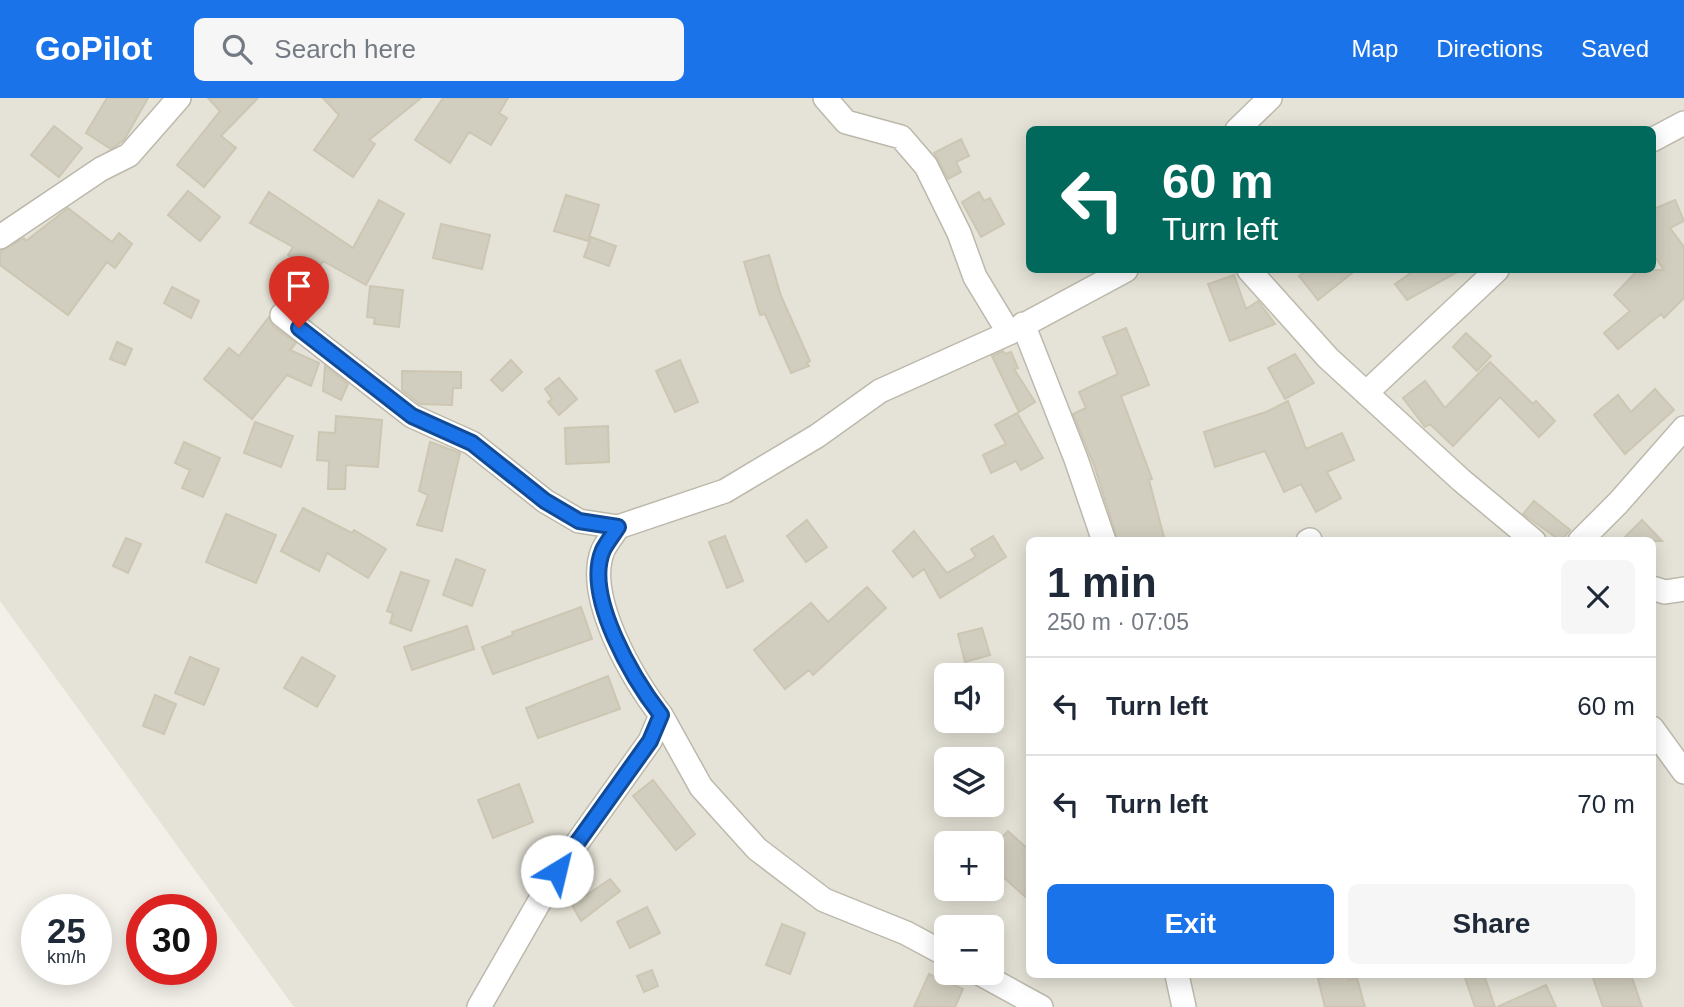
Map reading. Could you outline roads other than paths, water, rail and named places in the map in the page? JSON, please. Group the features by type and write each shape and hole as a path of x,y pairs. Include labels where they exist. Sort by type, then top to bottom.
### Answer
{"street":[{"path":"0,237 101,169 129,155 179,98"},
{"path":"825,98 846,121 901,137 926,166 958,233 975,277 1016,328 1076,459 1103,537"},
{"path":"1241,126 1270,98"},
{"path":"1656,138 1684,123"},
{"path":"282,315 412,416 472,443 545,501 579,521 618,527 725,491 817,436 880,391 1016,328 1120,273"},
{"path":"1253,273 1328,358 1529,537"},
{"path":"1366,393 1494,273"},
{"path":"1584,537 1684,428"},
{"path":"618,527 602,552 600,570 608,623 642,692 661,715 701,787 757,849 824,900 906,933 934,948"},
{"path":"1656,590 1665,592 1684,589"},
{"path":"479,1007 557,871 650,741 661,715"},
{"path":"1656,734 1684,772"},
{"path":"1178,978 1184,1007"},
{"path":"1001,985 1041,1007"}]}
